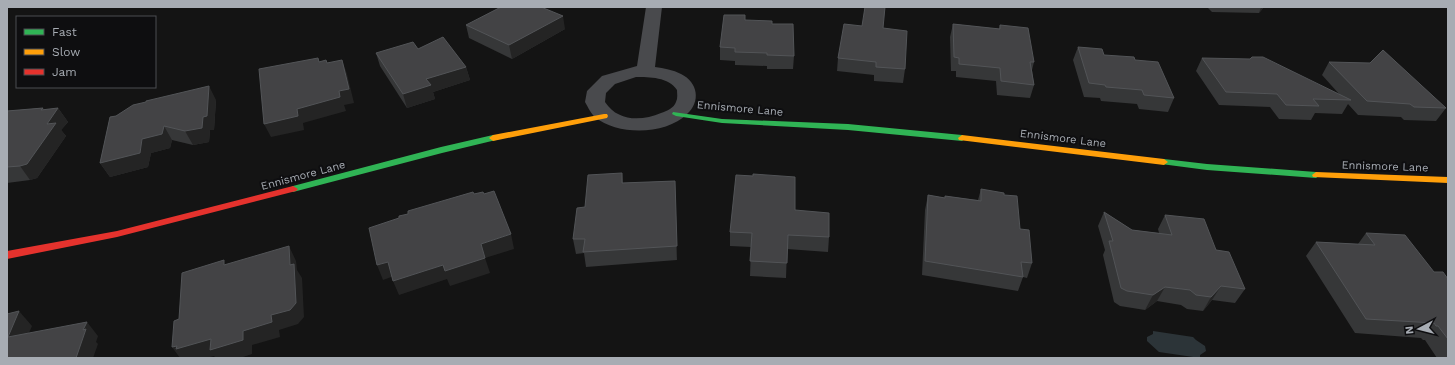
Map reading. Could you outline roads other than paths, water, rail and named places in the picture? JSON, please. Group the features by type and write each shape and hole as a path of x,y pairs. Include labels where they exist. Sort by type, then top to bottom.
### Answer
{"street":[{"path":"645,71 654,7"},
{"path":"645,71 663,73 684,84 688,93 687,102 676,114 654,123 638,125 622,123 604,116 600,112 594,104 594,95 608,80 620,74 645,71"},
{"name":"Ennismore Lane","path":"676,114 722,121 848,127 912,132 1207,167 1314,175 1448,180"},
{"name":"Ennismore Lane","path":"7,255 96,238 216,211 442,150 604,116"}]}
